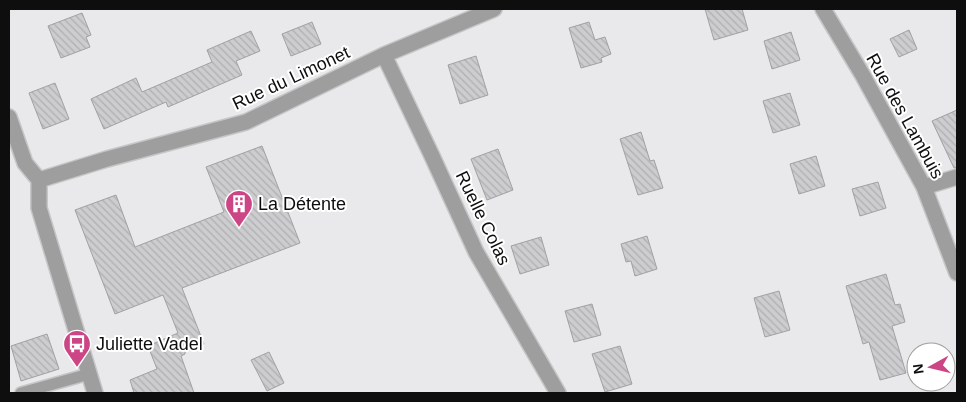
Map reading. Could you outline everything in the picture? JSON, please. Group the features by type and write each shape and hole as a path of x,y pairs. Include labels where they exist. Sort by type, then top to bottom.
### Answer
{"street":[{"name":"Rue du Limonet","path":"39,180 107,159 246,122 384,55 494,9"},
{"name":"Rue des Lambuis","path":"823,9 862,74 924,187 957,273"},
{"name":"Ruelle Colas","path":"384,55 476,252 558,393"},
{"path":"9,117 25,163 39,180 38,208 95,393"},
{"path":"924,187 957,177"}],"lane":[{"path":"21,393 89,374"}],"building":[{"path":"705,9 742,9 748,30 714,40"},
{"path":"82,13 91,35 86,37 90,47 61,58 48,26"},
{"path":"312,22 321,44 291,56 282,34"},
{"path":"589,22 595,40 605,37 611,54 601,58 602,62 581,68 569,28"},
{"path":"909,30 917,49 899,57 890,39"},
{"path":"251,31 260,51 236,61 242,75 168,107 166,102 104,129 91,99 136,78 142,92 212,62 207,50"},
{"path":"791,32 800,60 772,69 764,41"},
{"path":"476,56 488,95 460,104 448,65"},
{"path":"55,83 69,119 43,129 29,93"},
{"path":"790,93 800,125 773,133 763,101"},
{"path":"957,110 957,168 954,168 932,121"},
{"path":"641,132 650,161 654,160 663,188 638,195 620,139"},
{"name":"La Détente","path":"262,146 300,243 182,288 204,344 185,352 181,356 194,393 134,393 130,380 157,369 148,346 178,333 163,295 115,314 75,210 116,195 135,247 224,212 206,167"},
{"path":"498,149 513,190 487,200 471,159"},
{"path":"816,156 825,186 799,194 790,164"},
{"path":"878,182 886,208 860,216 852,189"},
{"path":"647,236 657,269 635,276 631,261 626,262 621,244"},
{"path":"541,237 549,265 520,274 511,246"},
{"path":"886,274 895,305 900,304 905,322 892,326 906,373 880,380 869,342 863,344 846,286"},
{"path":"779,291 790,330 765,337 754,298"},
{"path":"592,304 601,335 574,342 565,311"},
{"path":"47,334 59,369 21,381 11,346"},
{"path":"620,346 632,384 605,392 592,354"},
{"path":"269,352 284,383 267,391 251,360"}],"place":[{"name":"La Détente","path":"239,228"},
{"name":"Juliette Vadel","path":"77,368"}]}
